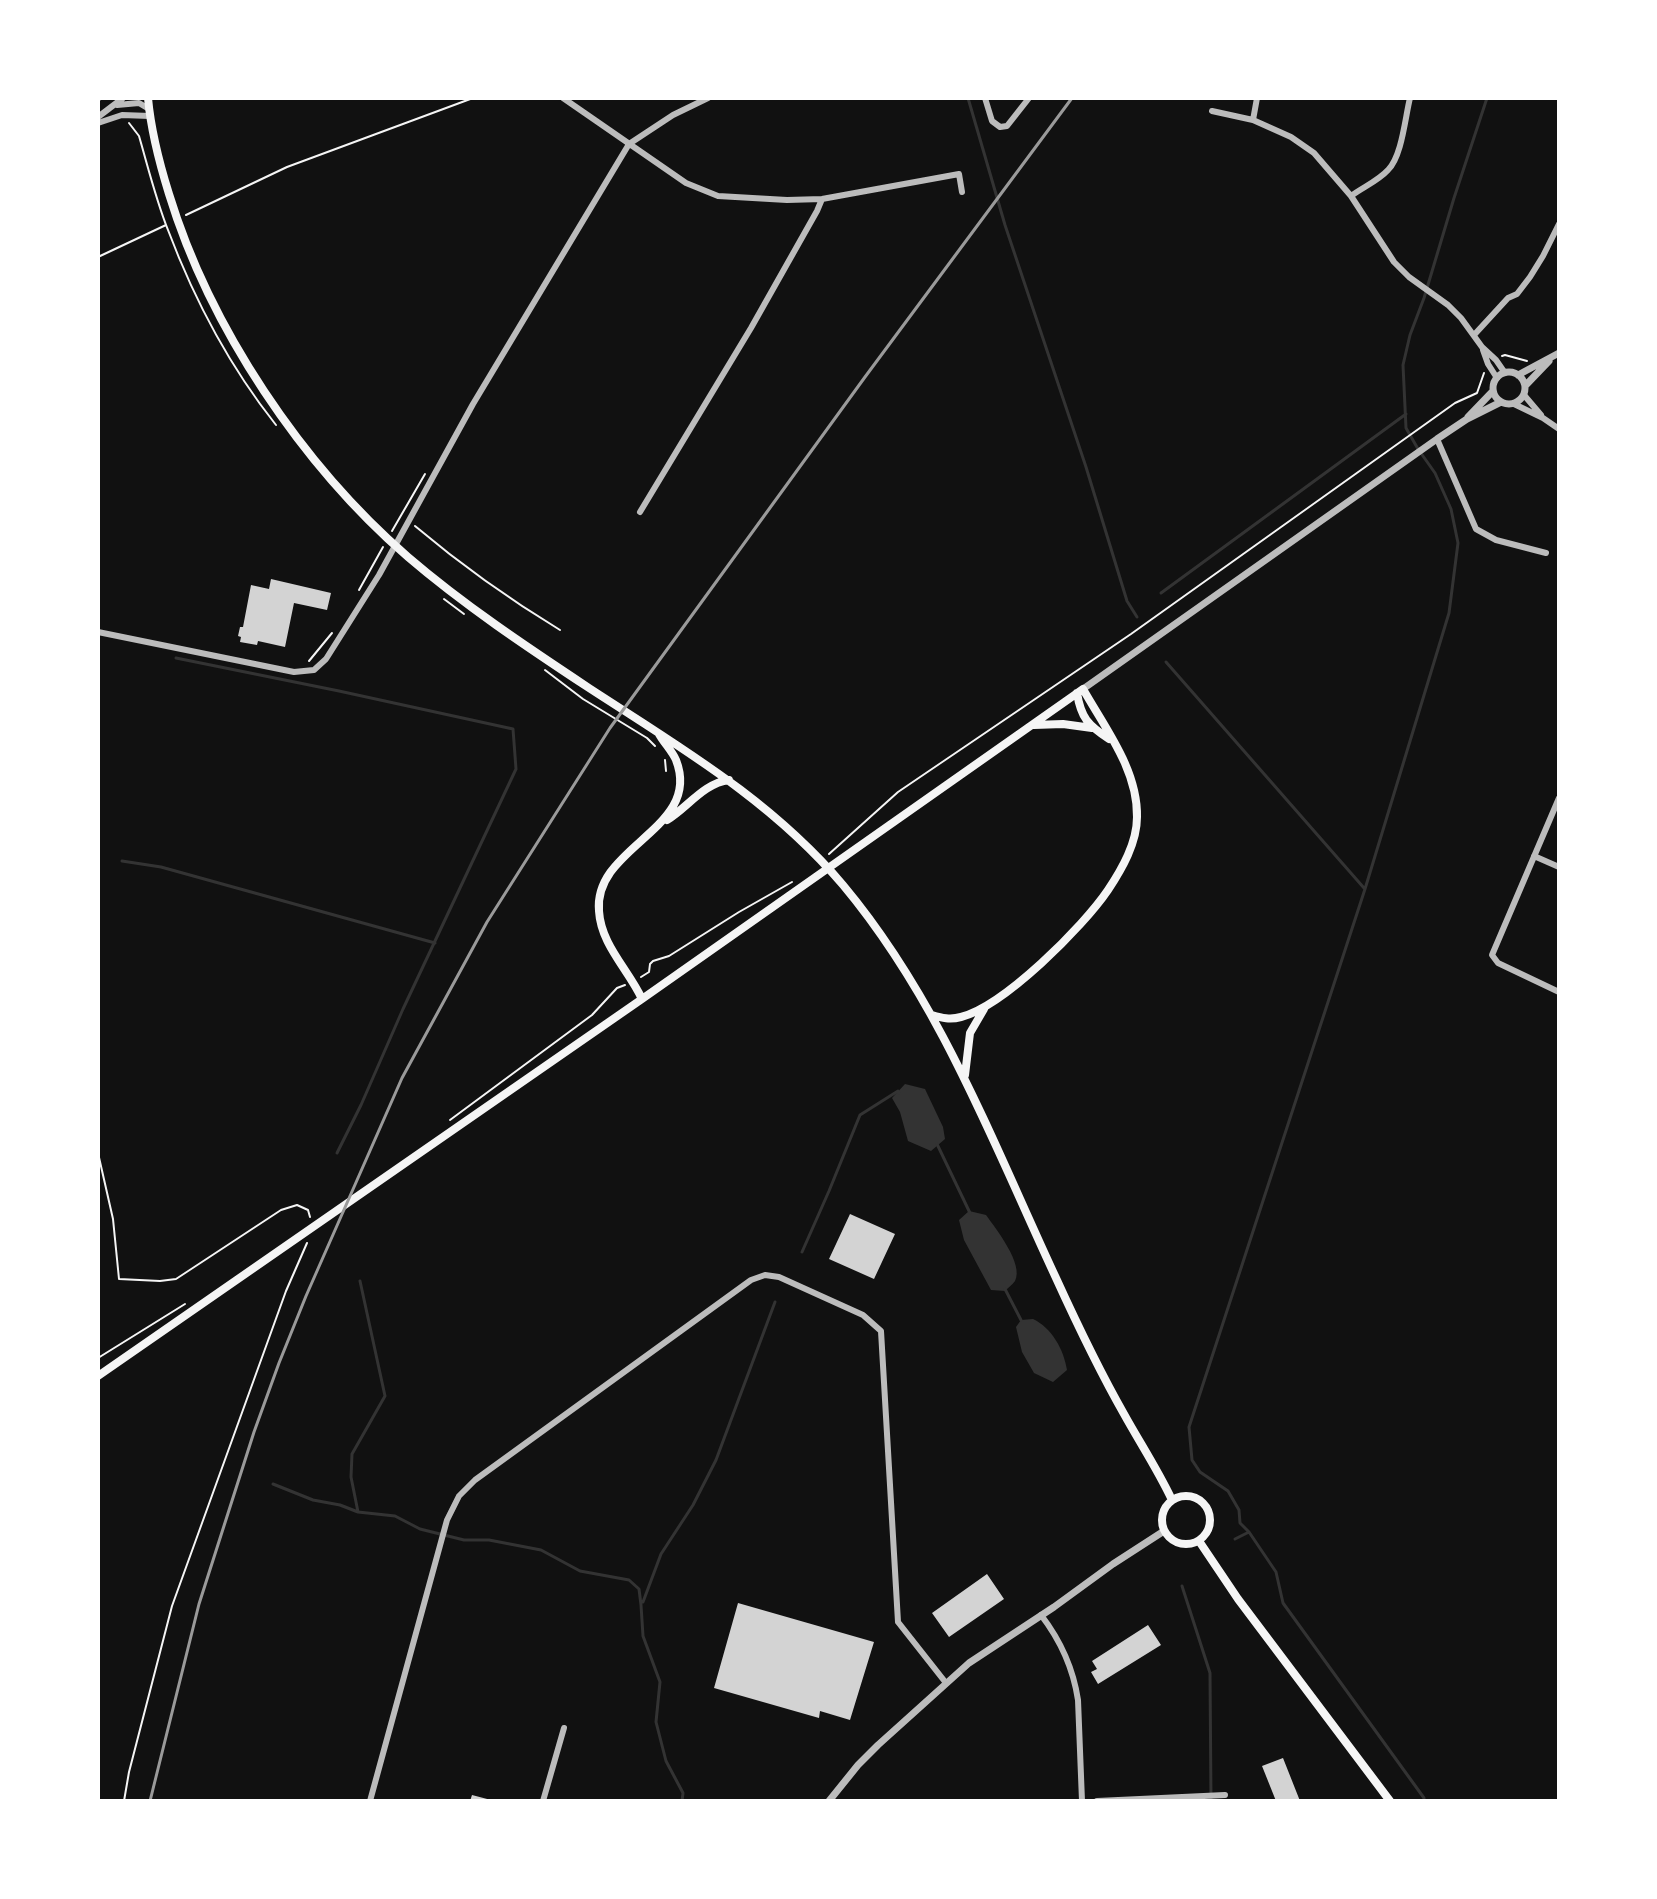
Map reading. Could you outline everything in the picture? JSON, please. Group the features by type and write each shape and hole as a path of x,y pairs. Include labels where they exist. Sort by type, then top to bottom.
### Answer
{"main road":[{"path":"148,98 153,138 176,220 199,274 256,380 318,463 407,556 489,620 762,804 809,847 846,888 932,1015 964,1076 1089,1347 1172,1500"},
{"path":"98,1376 1080,691"},
{"path":"1080,691 1080,708 1086,721 1113,742"},
{"path":"932,1015 945,1019 957,1018 984,1008 1017,983 1055,951 1107,892 1124,863 1133,841 1137,818 1135,791 1126,764 1080,691"},
{"path":"1033,725 1063,724 1093,728"},
{"path":"642,999 607,942 598,908 607,878 624,855 659,824 678,798 680,778 676,760 655,730"},
{"path":"659,824 679,813 711,786 729,780"},
{"path":"964,1076 970,1033 984,1008"},
{"path":"1194,1497 1206,1507 1208,1529 1199,1541 1192,1544 1176,1542 1164,1531 1161,1518 1172,1500 1194,1497"},
{"path":"1199,1541 1238,1599 1390,1801"}],"street":[{"path":"98,117 123,98"},
{"path":"563,98 686,183 718,196 822,199 959,174 962,192"},
{"path":"98,632 294,672 314,670 326,659 379,575 473,404 629,144 673,115 708,98"},
{"path":"985,98 992,121 1000,127 1007,126 1029,98"},
{"path":"1253,120 1257,98"},
{"path":"1351,196 1392,165 1398,152 1410,98"},
{"path":"117,105 139,103 149,112"},
{"path":"1212,111 1253,120 1306,147 1351,196 1394,262 1461,318 1505,373"},
{"path":"98,123 122,115 149,112"},
{"path":"640,512 751,328 822,199"},
{"path":"1474,335 1508,298 1517,294 1530,277 1559,224"},
{"path":"1482,347 1497,378"},
{"path":"1518,375 1556,354"},
{"path":"1514,404 1556,354"},
{"path":"1467,419 1493,391 1497,378 1505,373 1522,378 1524,391 1543,418"},
{"path":"1493,391 1501,402 1514,404 1559,429"},
{"path":"1080,691 1437,439 1501,402"},
{"path":"1437,439 1476,529 1496,540 1546,553"},
{"path":"1559,798 1494,950 1493,959 1559,992"},
{"path":"1534,856 1559,867"},
{"path":"370,1801 445,1526 454,1503 465,1488 751,1280 765,1275 779,1277 863,1315 881,1331 898,1622 946,1683"},
{"path":"829,1801 878,1745 969,1663 1164,1531"},
{"path":"1041,1615 1062,1646 1075,1684 1082,1801"},
{"path":"543,1801 564,1728"},
{"path":"1097,1801 1225,1795"}],"path":[{"path":"98,102 101,98"},
{"path":"186,215 287,167 473,98"},
{"path":"122,115 139,136 167,228"},
{"path":"98,257 176,220"},
{"path":"1496,360 1505,355 1528,361"},
{"path":"827,856 898,792 1131,634 1455,403 1477,393 1488,364"},
{"path":"359,591 424,474"},
{"path":"408,520 448,554 527,611 560,630"},
{"path":"303,663 311,661 336,627"},
{"path":"583,699 647,738 661,751"},
{"path":"665,759 666,771"},
{"path":"441,1127 592,1015 617,988 649,972 653,961 669,956 791,882"},
{"path":"98,1153 113,1219 119,1279 176,1279 281,1210 297,1205 308,1210 310,1217"},
{"path":"124,1801 172,1606 286,1291 306,1246 308,1231"},
{"path":"98,1358 184,1304"}],"shaded area":[{"path":"905,1084 925,1089 943,1127 945,1139 931,1151 908,1141 900,1112 892,1098"},
{"path":"969,1211 986,1215 1012,1256 1017,1274 1015,1281 1005,1291 991,1290 964,1240 959,1220"},
{"path":"1033,1319 1056,1340 1063,1355 1067,1370 1053,1382 1034,1373 1022,1352 1016,1327 1021,1320"}],"building":[{"path":"271,579 331,593 327,610 294,603 285,647 258,641 257,645 240,642 241,637 238,636 240,627 243,627 251,585 269,589"},
{"path":"850,1214 895,1234 874,1279 829,1259"},
{"path":"987,1574 1004,1599 949,1637 932,1613"},
{"path":"738,1603 874,1642 850,1720 820,1711 819,1718 714,1688"},
{"path":"1148,1625 1161,1645 1098,1684 1091,1672 1097,1669 1092,1661"},
{"path":"1283,1758 1300,1801 1276,1801 1262,1766"},
{"path":"472,1795 491,1800 491,1801 470,1801"}],"waterway":[{"path":"968,98 1005,225 1127,601 1137,617"},
{"path":"1424,1801 1283,1603 1276,1572 1240,1523 1239,1510 1228,1491 1200,1472 1192,1460 1189,1427 1365,889 1449,613 1458,543 1451,509 1435,473 1406,428 1403,365 1487,98"},
{"path":"1161,593 1406,414"},
{"path":"176,658 513,729 516,769 337,1153"},
{"path":"1166,662 1364,888"},
{"path":"122,861 161,867 435,943"},
{"path":"802,1252 860,1115 899,1093"},
{"path":"937,1144 970,1213"},
{"path":"358,1512 351,1477 352,1454 385,1396 360,1281"},
{"path":"1005,1289 1021,1320"},
{"path":"643,1602 661,1554 693,1505 716,1460 775,1302"},
{"path":"273,1484 313,1500 358,1512 395,1516 420,1529 464,1540 489,1540 541,1550 580,1571 629,1580 639,1589 643,1636 660,1682 656,1722 666,1761 683,1793 682,1801"},
{"path":"1235,1539 1249,1532"},
{"path":"1182,1586 1210,1673 1211,1801"}],"railway":[{"path":"150,1801 199,1604 254,1432 306,1296 402,1078 487,922 610,728 1072,98"}]}
